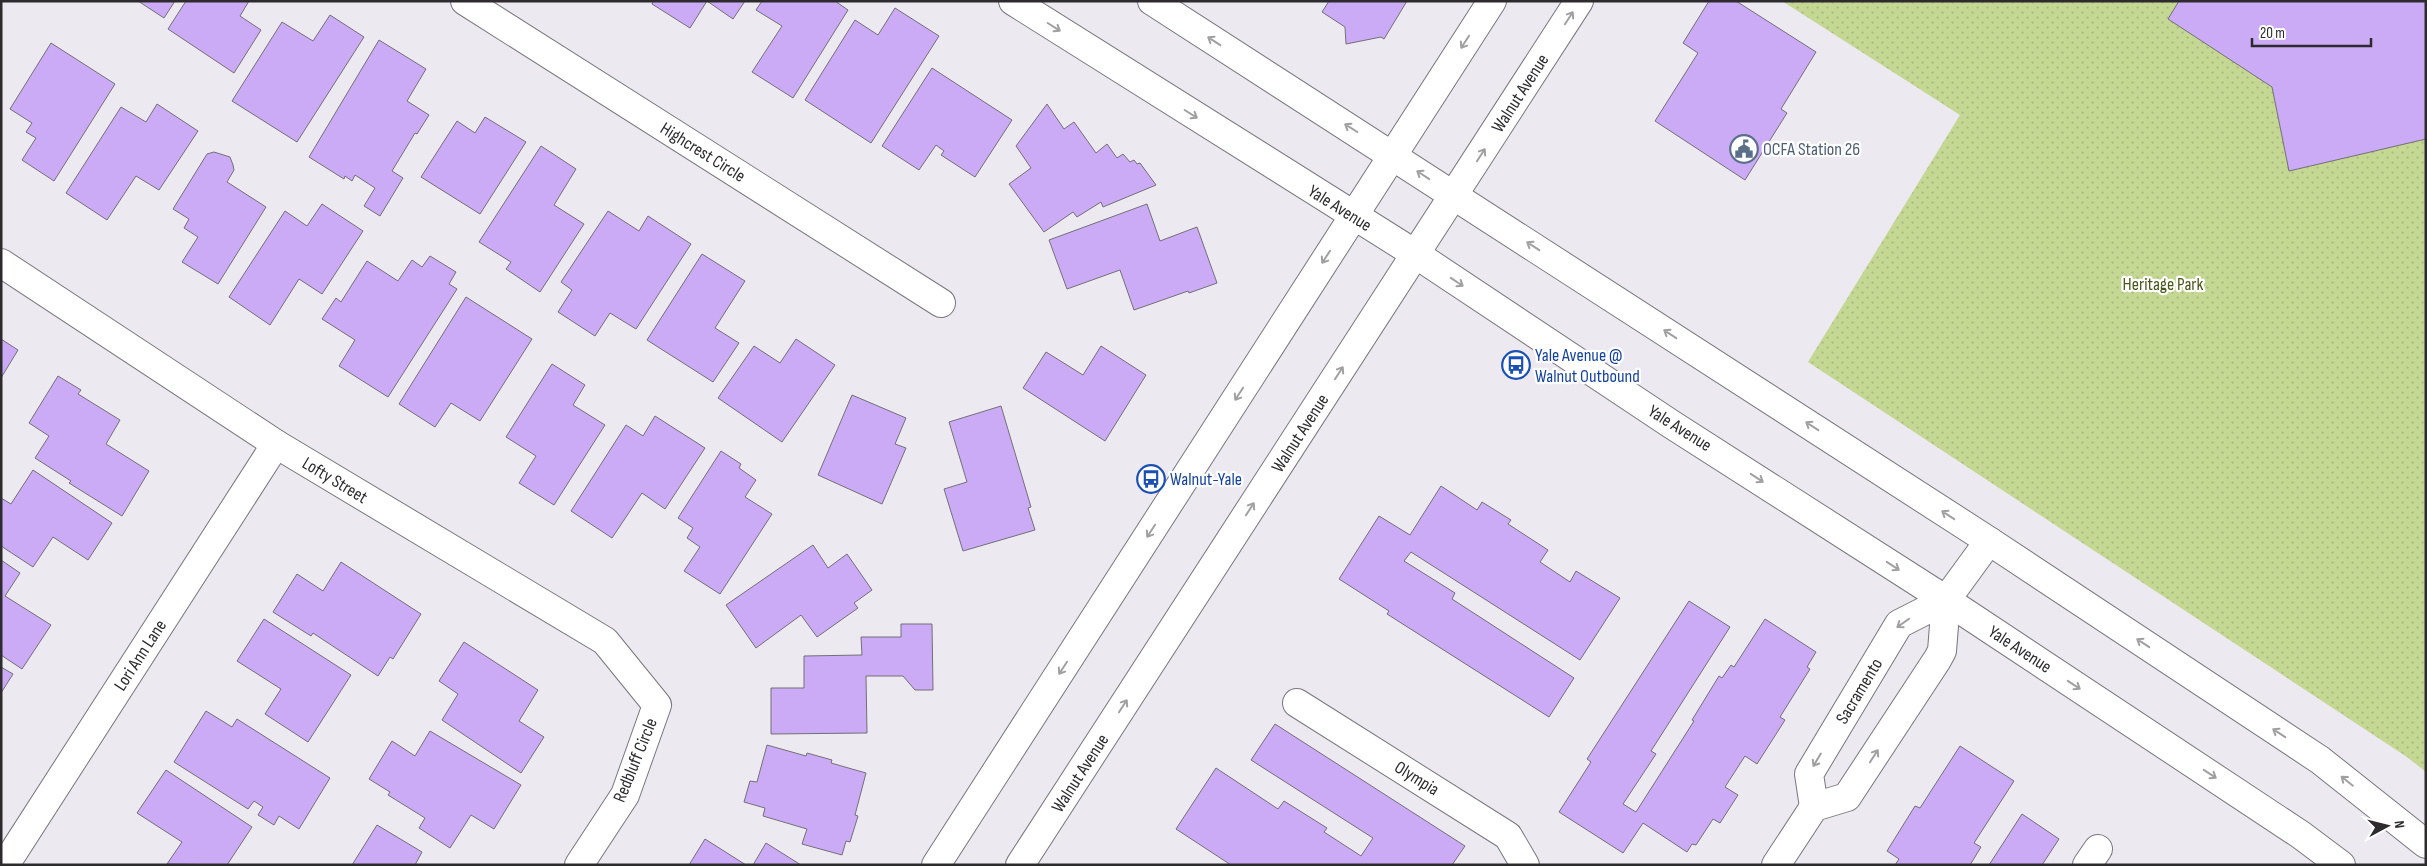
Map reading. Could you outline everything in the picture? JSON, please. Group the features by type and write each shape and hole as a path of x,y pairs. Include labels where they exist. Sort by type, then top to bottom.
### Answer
{"main road":[{"name":"Highcrest Circle","path":"465,1 941,302"},
{"name":"Yale Avenue","path":"1013,1 1417,255 1663,418 1946,600 2301,835 2341,865"},
{"path":"1152,1 1989,541 2320,760 2426,844"},
{"path":"936,865 1492,1"},
{"name":"Walnut Avenue","path":"1020,865 1580,1"},
{"name":"Lofty Street","path":"1,263 276,444 605,642 657,705"},
{"name":"Lori Ann Lane","path":"5,865 276,444"},
{"name":"Sacramento","path":"1814,808 1809,774 1899,624 1946,600 1989,541"},
{"path":"1776,865 1814,808 1847,797 1937,660 1942,651 1946,600"},
{"name":"Olympia","path":"1297,703 1508,836 1525,865"},
{"name":"Redbluff Circle","path":"579,865 625,795 657,705"}],"green space":[{"name":"Heritage Park","path":"1782,1 2426,1 2426,772 2407,757 1808,362 1960,115"}],"building":[{"path":"138,1 175,1 164,18"},
{"path":"186,1 249,1 240,16 261,30 234,73 168,29"},
{"path":"653,1 707,1 690,28 652,4"},
{"path":"707,1 745,1 733,19"},
{"path":"762,1 835,1 848,10 793,98 752,72 782,26 756,10"},
{"path":"1329,1 1407,1 1384,39 1381,37 1346,44 1345,27 1322,12"},
{"path":"1709,1 1736,1 1816,52 1781,109 1787,113 1745,180 1655,121 1698,53 1683,43"},
{"path":"2179,1 2426,1 2426,139 2289,171 2272,87 2168,19"},
{"path":"895,8 939,36 871,143 805,100 855,20 878,35"},
{"path":"330,15 364,37 297,142 232,101 282,22 313,41"},
{"path":"379,40 426,69 407,101 429,115 417,134 415,133 392,171 403,178 380,216 364,206 375,188 355,175 352,181 345,176 344,179 309,157"},
{"path":"51,43 115,84 54,181 22,160 36,138 26,132 32,123 10,109"},
{"path":"932,68 1012,120 975,177 941,155 944,151 936,145 919,170 882,146"},
{"path":"157,104 198,131 159,190 136,176 107,220 66,193 121,107 146,122"},
{"path":"1047,104 1064,129 1074,122 1096,153 1107,144 1117,158 1123,154 1130,162 1134,160 1137,164 1140,163 1156,185 1103,207 1101,202 1077,217 1073,212 1044,232 1009,184 1031,168 1016,146"},
{"path":"485,117 526,142 480,214 421,177 457,121 475,133"},
{"path":"541,146 576,169 554,205 584,224 540,292 506,269 511,262 479,242"},
{"path":"214,152 230,157 234,170 227,182 266,207 218,284 182,262 198,237 184,228 189,219 173,209 207,154"},
{"path":"322,204 363,231 322,294 299,279 270,325 229,297 285,211 307,226"},
{"path":"1147,204 1160,241 1197,227 1217,283 1134,310 1120,270 1067,289 1049,240"},
{"path":"608,211 639,231 648,216 691,244 636,329 610,313 595,336 558,312 572,290 561,282"},
{"path":"702,254 745,281 715,328 739,343 713,382 647,340"},
{"path":"430,256 456,272 449,284 457,289 388,397 339,366 355,340 322,319 336,298 341,302 367,261 398,281 412,260 422,267"},
{"path":"466,297 532,339 480,421 451,403 435,427 399,404"},
{"path":"1,339 18,350 1,378"},
{"path":"796,339 835,365 782,442 718,398 754,346 780,363"},
{"path":"1101,346 1146,375 1105,441 1023,388 1046,352 1083,375"},
{"path":"552,364 585,385 573,405 605,425 554,505 519,483 536,456 506,437"},
{"path":"58,376 81,390 78,394 120,420 106,444 149,471 122,516 69,483 71,481 35,458 49,436 29,423"},
{"path":"852,395 906,418 895,444 906,448 882,504 818,475"},
{"path":"1001,406 1031,507 1028,508 1035,530 963,551 944,489 967,482 949,422"},
{"path":"655,416 705,448 665,509 642,493 612,538 571,511 626,425 643,436"},
{"path":"721,451 741,464 739,468 756,480 745,497 772,514 720,594 684,571 700,547 687,538 693,528 678,518"},
{"path":"33,470 112,523 88,560 53,537 33,567 1,546 1,498 11,504"},
{"path":"1441,486 1477,510 1482,502 1511,520 1508,524 1548,550 1540,562 1570,582 1576,571 1620,598 1580,660 1411,552 1404,561 1455,593 1452,599 1574,678 1549,717 1387,614 1389,611 1339,579 1379,516 1410,535"},
{"path":"813,545 828,568 847,554 872,590 854,603 858,608 817,637 801,615 756,648 726,605"},
{"path":"1,560 20,573 5,596 51,625 22,669 1,655"},
{"path":"341,562 421,614 393,659 390,657 378,676 313,633 311,636 273,612 297,574 323,591"},
{"path":"1689,601 1730,627 1651,751 1656,754 1623,804 1636,812 1694,721 1692,720 1719,676 1722,678 1731,665 1734,667 1765,619 1816,652 1807,667 1810,669 1780,717 1785,720 1757,764 1745,756 1725,787 1738,795 1720,823 1713,819 1696,845 1692,844 1687,852 1643,823 1623,853 1559,812 1591,762 1587,759"},
{"path":"264,619 351,675 308,742 265,714 281,689 237,661"},
{"path":"901,624 932,624 933,690 915,690 903,676 866,676 867,733 771,734 771,688 804,688 804,656 862,655 861,637 901,637"},
{"path":"464,642 538,690 519,721 544,737 521,773 442,720 458,694 439,681"},
{"path":"1,667 13,674 1,693"},
{"path":"206,711 232,727 237,719 330,778 299,829 279,816 274,825 258,815 263,807 254,801 248,809 174,762"},
{"path":"1275,724 1465,846 1452,865 1231,865 1176,829 1216,768 1278,809 1284,801 1327,828 1324,832 1361,856 1373,838 1251,760"},
{"path":"430,731 521,785 494,829 471,815 450,848 419,828 425,818 388,795 390,792 369,779 392,741 415,756"},
{"path":"767,745 806,756 807,753 832,760 831,763 866,773 855,815 858,816 850,842 846,841 842,855 802,844 807,829 763,816 765,808 744,802 750,781 757,782"},
{"path":"1960,746 2014,781 1974,843 1981,847 1970,865 1895,865 1899,859 1887,851 1915,806 1920,808"},
{"path":"166,770 252,827 227,865 167,864 182,842 137,813"},
{"path":"2022,814 2059,839 2042,865 1989,865"},
{"path":"377,825 422,852 415,865 352,865"},
{"path":"705,839 746,865 689,865"},
{"path":"766,843 801,865 753,865"}],"place":[{"name":"OCFA Station 26","path":"1744,149"},
{"name":"Yale Avenue @ Walnut Outbound","path":"1516,365"},
{"name":"Walnut-Yale","path":"1151,479"}]}
